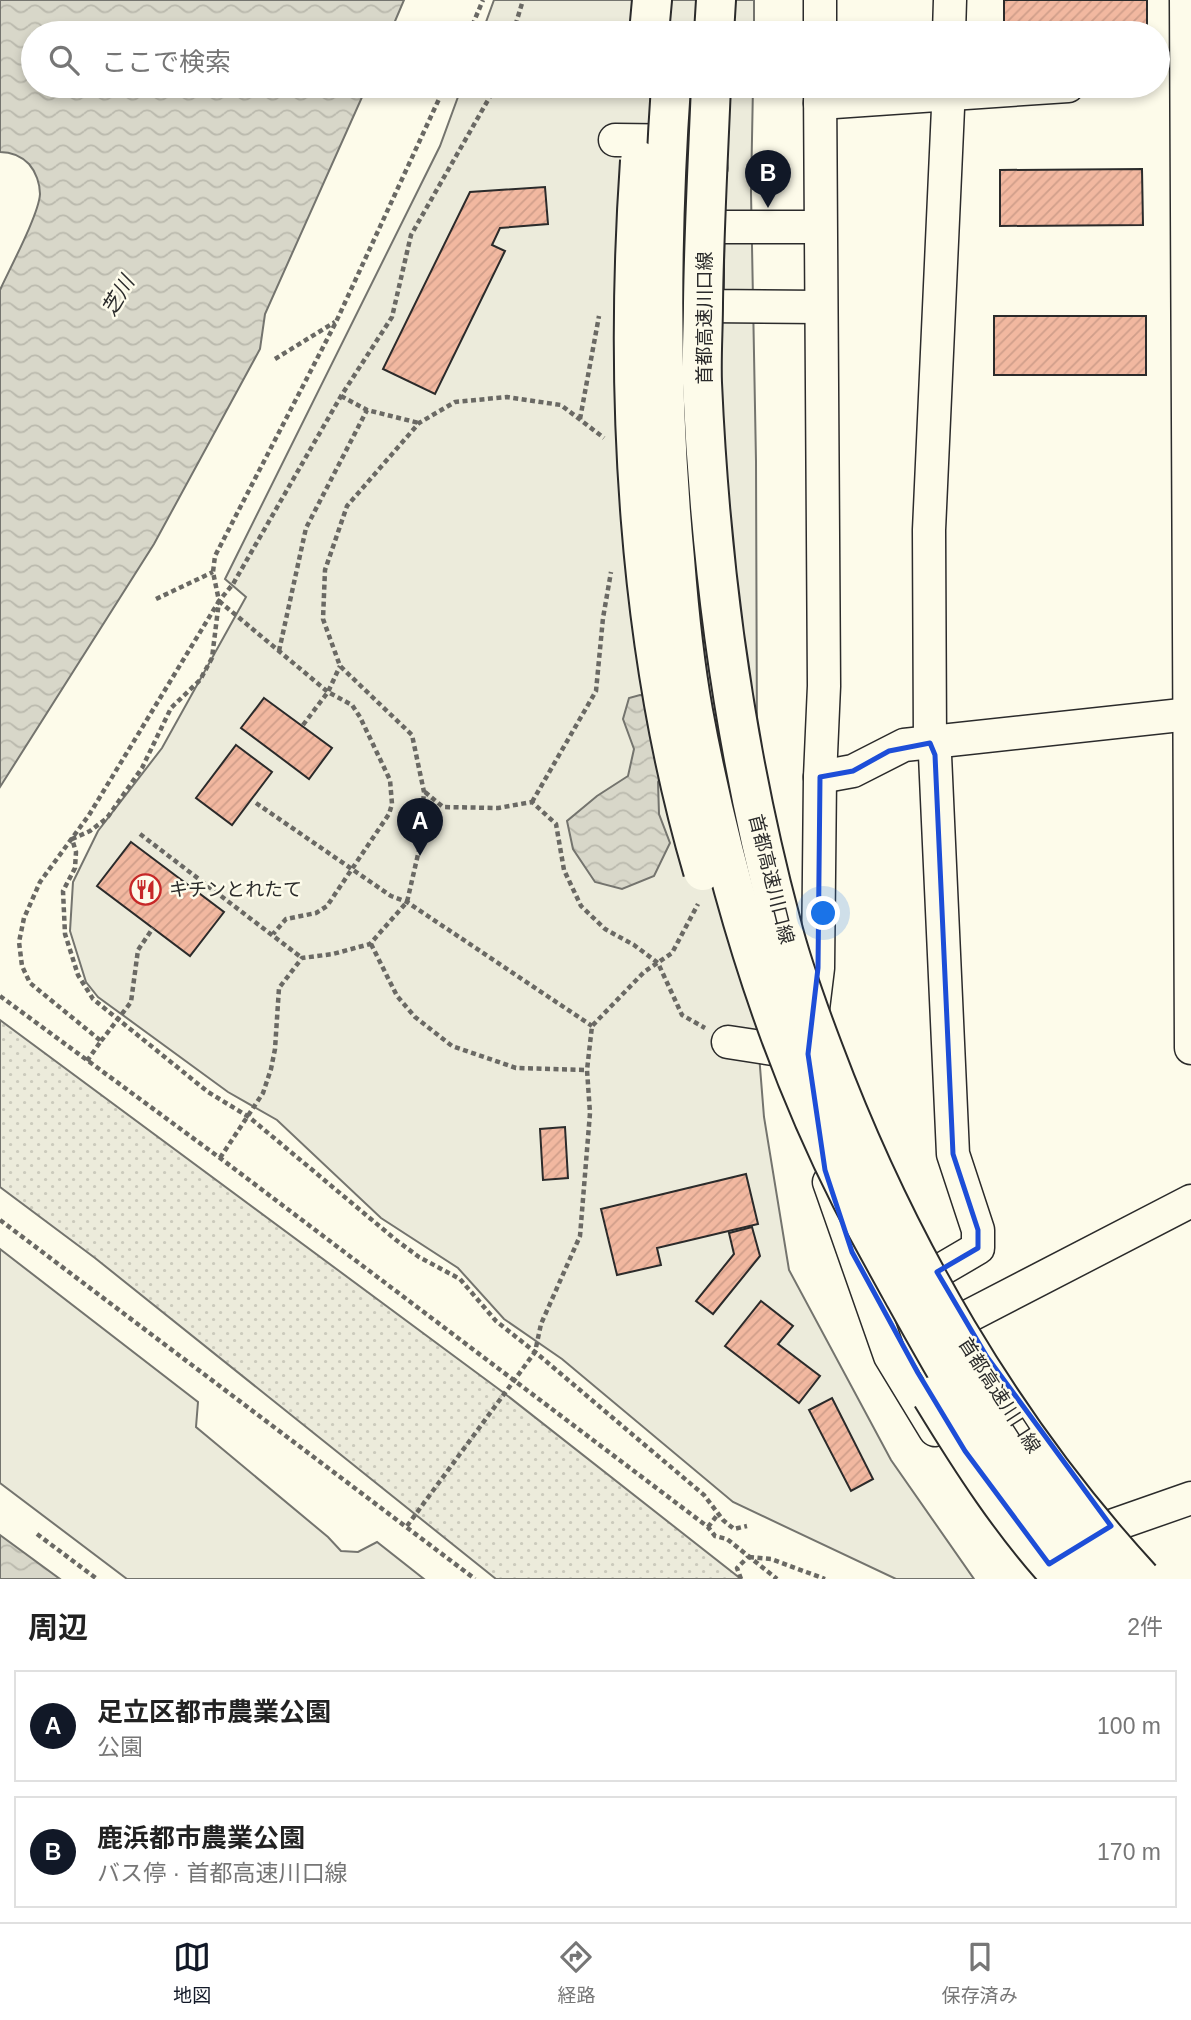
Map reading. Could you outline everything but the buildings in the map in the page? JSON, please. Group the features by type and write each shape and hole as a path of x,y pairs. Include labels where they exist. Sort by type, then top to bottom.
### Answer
{"highway":[{"path":"650,21 652,0"},
{"path":"675,21 677,0"},
{"path":"715,21 716,0"},
{"path":"645,98 635,233 633,371 638,472 645,562 663,690 678,773 702,868 745,1006 773,1081 834,1217 912,1362 965,1451 1050,1576"},
{"path":"670,98 663,210 662,369 667,477 680,617 693,709 729,873 786,1047 815,1121 851,1198 941,1364 1014,1474 1103,1579"},
{"name":"首都高速川口線","path":"710,98 702,380 709,480 724,646 741,744 781,925 807,1007 849,1120 927,1276 1021,1430 1056,1479 1141,1579"},
{"path":"1014,1474 1040,1528 1081,1579"}],"street":[{"path":"820,0 820,21"},
{"path":"949,21 950,0"},
{"path":"1186,0 1178,77 1190,714 1191,1048"},
{"path":"820,98 824,686 818,968 808,1054 825,1170 890,1356 939,1437 1050,1576 1111,1526 1191,1498"},
{"path":"937,1272 978,1248 978,1230 953,1154 935,755 930,743 929,530 948,98"},
{"path":"615,140 699,141 706,145 712,159 707,306 820,307"},
{"path":"708,227 820,227"},
{"path":"820,777 853,771 904,745 1190,714"},
{"path":"818,968 832,1047 853,1107 937,1272 987,1357 1044,1441 1111,1526 1161,1579"},
{"path":"728,1042 808,1054"},
{"path":"890,1356 1191,1201"}],"path":[{"path":"474,21 483,0"},
{"path":"517,21 523,0"},
{"path":"72,839 90,831 107,818 142,768 172,708 200,680 212,658 219,601 213,572 215,556 336,322 439,98"},
{"path":"101,1041 30,983 23,966 19,942 24,918 40,882 89,815 219,601 233,584 341,396 392,317 411,235 489,98"},
{"path":"275,359 336,322"},
{"path":"341,396 367,410 419,423"},
{"path":"220,1158 263,1093 271,1069 279,988 302,958 333,954 370,944 407,902 419,850 424,792 412,736 340,666 323,619 325,570 347,506 419,423 455,402 508,397 561,404 607,441"},
{"path":"279,652 306,528 367,410"},
{"path":"532,802 596,691 611,570"},
{"path":"156,600 213,572"},
{"path":"219,601 328,692 352,705 390,780 392,804 389,814 327,906 316,913 286,919 273,934"},
{"path":"303,725 328,692 340,666"},
{"path":"424,792 443,807 498,808 532,802"},
{"path":"532,802 556,824 564,870 580,906 605,929 634,945 657,963 682,1015 728,1042"},
{"path":"256,803 391,897 407,902 592,1026"},
{"path":"140,834 302,958"},
{"path":"72,839 76,852 75,868 63,891 65,934 78,975 93,999 208,1091 249,1117 396,1240 419,1257 460,1279 496,1321 704,1495 734,1529"},
{"path":"407,1526 535,1352 541,1324 580,1236 590,1113 587,1070 592,1026 644,972 672,953 700,899"},
{"path":"87,1061 131,1002 138,950 153,928"},
{"path":"370,944 397,996 415,1017 452,1046 516,1068 587,1070"},
{"path":"0,996 220,1158 708,1527 715,1536 727,1539 777,1579"},
{"path":"0,1220 475,1579"},
{"path":"708,1527 718,1514"},
{"path":"727,1539 734,1529 747,1526"},
{"path":"37,1534 97,1579"},
{"path":"741,1579 737,1568 748,1557 771,1559 825,1579"}],"highlighted area":[{"path":"930,743 935,755 953,1154 978,1230 978,1248 937,1272 987,1357 1111,1526 1049,1564 965,1451 918,1373 852,1252 825,1170 808,1054 818,968 820,777 853,771 889,751"}],"shaded area":[{"path":"494,0 754,0 754,21 486,21"},
{"path":"458,98 753,98 751,192 756,461 757,751 752,967 764,1117 789,1270 891,1460 974,1579 896,1579 733,1502 562,1359 504,1319 458,1268 381,1218 277,1120 228,1092 98,997 86,982 70,931 73,882 98,831 162,748 246,597 225,579 440,146"},
{"path":"0,1020 504,1393 741,1579 496,1579 95,1258 0,1187"},
{"path":"0,1249 198,1402 196,1427 328,1537 341,1551 358,1552 377,1542 424,1579 127,1579 0,1483"}],"water":[{"name":"芝川","path":"0,0 404,0 395,21 21,21 21,98 362,98 265,314 260,349 154,544 0,787 0,290 29,228 40,194 37,178 29,164 16,155 0,152"},
{"path":"640,695 658,697 682,740 658,782 659,814 670,843 654,876 622,889 595,882 573,849 567,821 597,796 628,776 634,749 623,719 629,698"},
{"path":"0,1535 60,1579 0,1579"}],"place":[{"name":"鹿浜都市農業公園","path":"768,208"},
{"name":"足立区都市農業公園","path":"420,856"},
{"name":"キチンとれたて","path":"146,889"}]}
